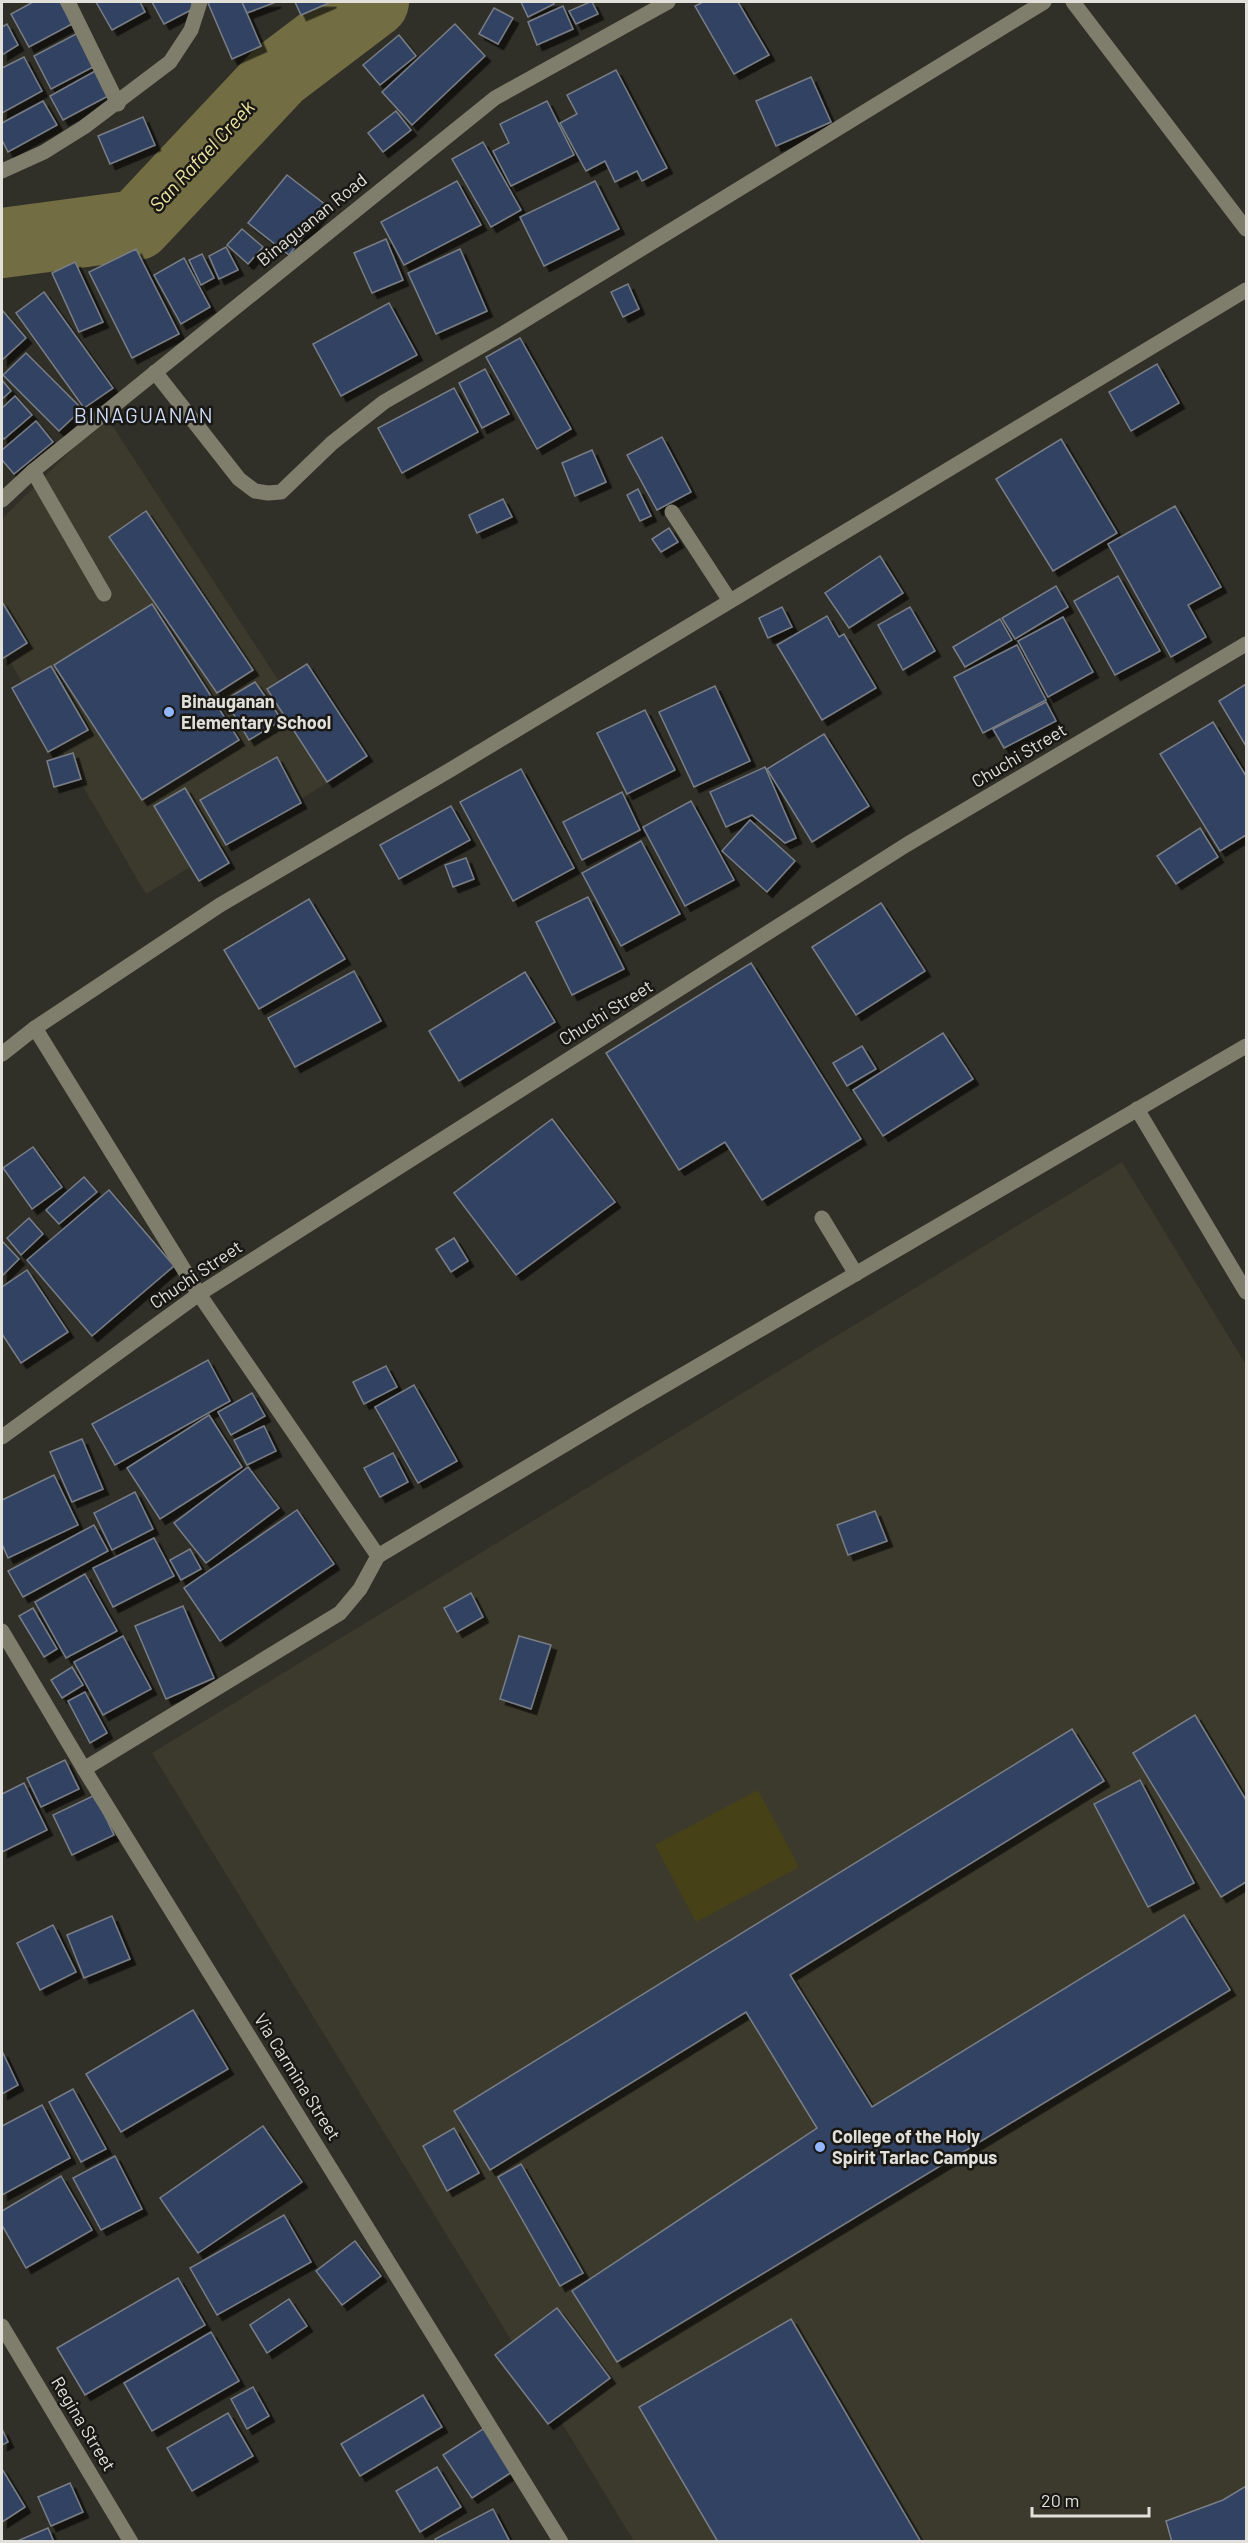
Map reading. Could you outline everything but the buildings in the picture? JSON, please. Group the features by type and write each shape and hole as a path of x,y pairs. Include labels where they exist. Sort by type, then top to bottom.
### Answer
{"street":[{"path":"68,2 118,104"},
{"path":"2,170 44,152 118,104 170,62 191,30 201,2"},
{"name":"Binaguanan Road","path":"2,500 33,471 495,98 668,2"},
{"path":"155,372 239,479 255,491 281,492 332,442 384,402 504,333 1044,2"},
{"path":"1073,2 1246,229"},
{"path":"2,1054 35,1028 220,905 1246,290"},
{"path":"33,471 104,594"},
{"path":"672,512 730,601"},
{"name":"Chuchi Street","path":"2,1437 199,1294 906,845 1246,644"},
{"path":"35,1028 199,1294 378,1556"},
{"path":"84,1769 340,1613 360,1589 378,1556 1246,1046"},
{"path":"1137,1109 1246,1292"},
{"path":"822,1218 856,1274"},
{"name":"Via Carmina Street","path":"2,1631 84,1769 561,2541"},
{"name":"Regina Street","path":"2,2326 131,2541"}],"shaded area":[{"name":"Binauganan Elementary School","path":"106,416 340,775 146,894 2,648 2,519"},
{"name":"College of the Holy Spirit Tarlac Campus","path":"1122,1162 1246,1365 1246,2541 634,2541 152,1753"},
{"path":"758,1790 799,1867 696,1922 655,1845"}],"waterway":[{"name":"San Rafael Creek","path":"2,243 137,225 279,74 374,2"}],"place":[{"name":"Binauganan Elementary School","path":"169,712"},
{"name":"College of the Holy Spirit Tarlac Campus","path":"820,2147"}],"district":[{"name":"BINAGUANAN","path":"144,416"}]}
